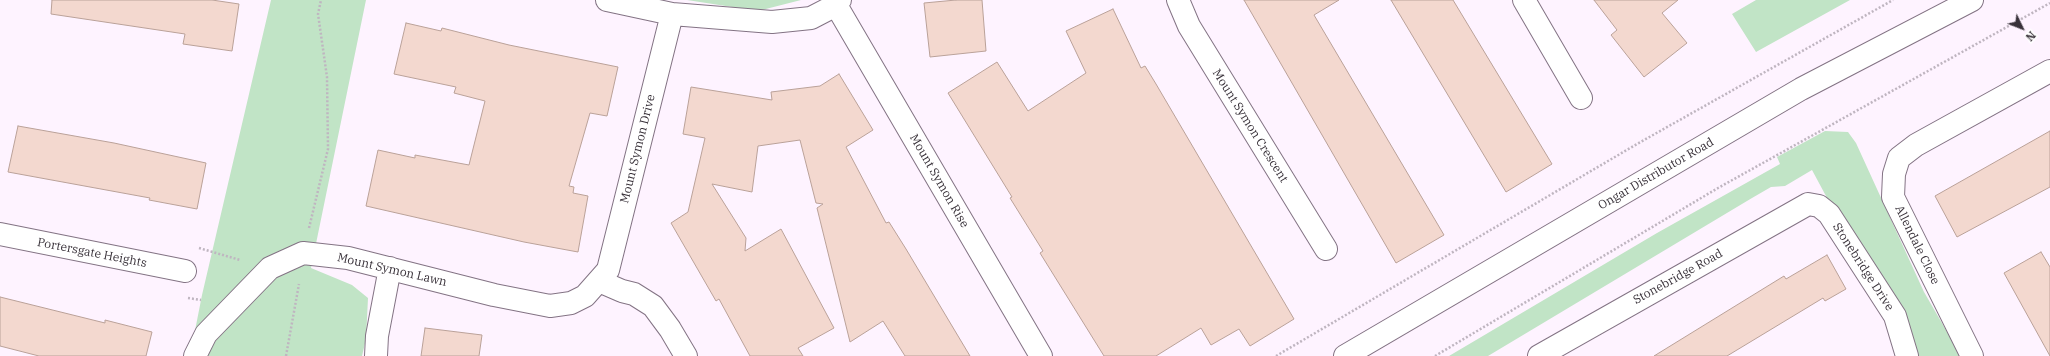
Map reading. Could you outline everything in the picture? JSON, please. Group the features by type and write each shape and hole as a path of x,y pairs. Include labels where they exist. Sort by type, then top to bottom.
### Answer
{"street":[{"path":"607,0 672,14 772,22 812,18 838,3"},
{"name":"Mount Symon Crescent","path":"1178,0 1189,26 1326,249"},
{"path":"1524,0 1581,98"},
{"name":"Ongar Distributor Road","path":"1345,356 1801,89 1972,0"},
{"name":"Mount Symon Rise","path":"838,3 1041,356"},
{"name":"Mount Symon Drive","path":"599,281 608,270 672,14"},
{"name":"Allendale Close","path":"1972,356 1893,197 1894,174 1899,158 1916,145 2050,72"},
{"name":"Stonebridge Road","path":"1539,356 1808,204 1819,206"},
{"name":"Stonebridge Drive","path":"1819,206 1828,214 1895,316 1907,356"},
{"name":"Portersgate Heights","path":"0,234 184,271"},
{"name":"Mount Symon Lawn","path":"303,253 348,258 494,295 550,306 571,303 585,296 599,281"},
{"path":"196,356 206,334 270,268 303,253"},
{"path":"376,356 377,336 390,268"},
{"path":"599,281 622,291 634,294 653,306 670,329 686,356"}],"path":[{"path":"286,356 303,253 314,201 328,150 327,77 318,14 321,0"},
{"path":"1276,356 1637,144 1893,0"},
{"path":"1435,356 1718,188 2050,3"},
{"path":"233,305 184,297 184,271 198,248 270,268"}],"green space":[{"path":"271,0 366,0 311,268 352,285 368,298 366,339 362,356 190,356 202,295"},
{"path":"687,0 801,0 758,11"},
{"path":"1756,0 1850,0 1756,52 1732,14"},
{"path":"1825,131 1848,132 1856,143 1924,292 1961,356 1912,356 1812,170 1785,186 1771,187 1488,356 1449,356 1657,233 1780,164 1777,157"}],"building":[{"path":"52,0 212,0 239,4 232,51 183,44 185,34 51,14"},
{"path":"956,0 982,0 986,51 930,57 924,3"},
{"path":"1244,0 1339,0 1314,15 1444,235 1396,263"},
{"path":"1391,0 1453,0 1552,164 1506,192"},
{"path":"1594,0 1678,0 1662,13 1687,43 1644,77 1611,35 1617,30"},
{"path":"1113,9 1141,68 1145,66 1156,84 1294,319 1250,346 1239,329 1211,345 1201,328 1156,356 1104,356 1040,253 1043,251 1010,198 1012,197 948,93 997,62 1028,111 1086,73 1066,31"},
{"path":"406,23 441,31 442,28 509,45 618,67 607,116 590,113 569,186 574,187 573,193 588,196 578,252 524,242 366,206 378,150 415,158 415,155 469,165 485,101 454,93 456,87 394,74"},
{"path":"839,74 873,130 846,147 886,223 889,222 970,356 905,356 883,321 850,342 817,208 823,204 816,203 800,140 758,146 752,192 712,184 746,238 745,251 781,229 834,328 798,348 803,356 750,356 719,299 716,301 671,223 688,212 705,138 683,134 691,87 772,100 771,92 820,86"},
{"path":"18,126 114,143 206,163 197,209 149,200 150,198 8,172"},
{"path":"2050,131 2050,187 1957,237 1935,196"},
{"path":"2041,252 2050,267 2050,356 2004,273"},
{"path":"1827,255 1846,289 1825,301 1823,298 1727,356 1654,356 1784,276 1786,279"},
{"path":"0,297 105,323 105,320 152,332 146,356 39,356 0,346"},
{"path":"425,328 482,335 479,356 421,356"}]}
